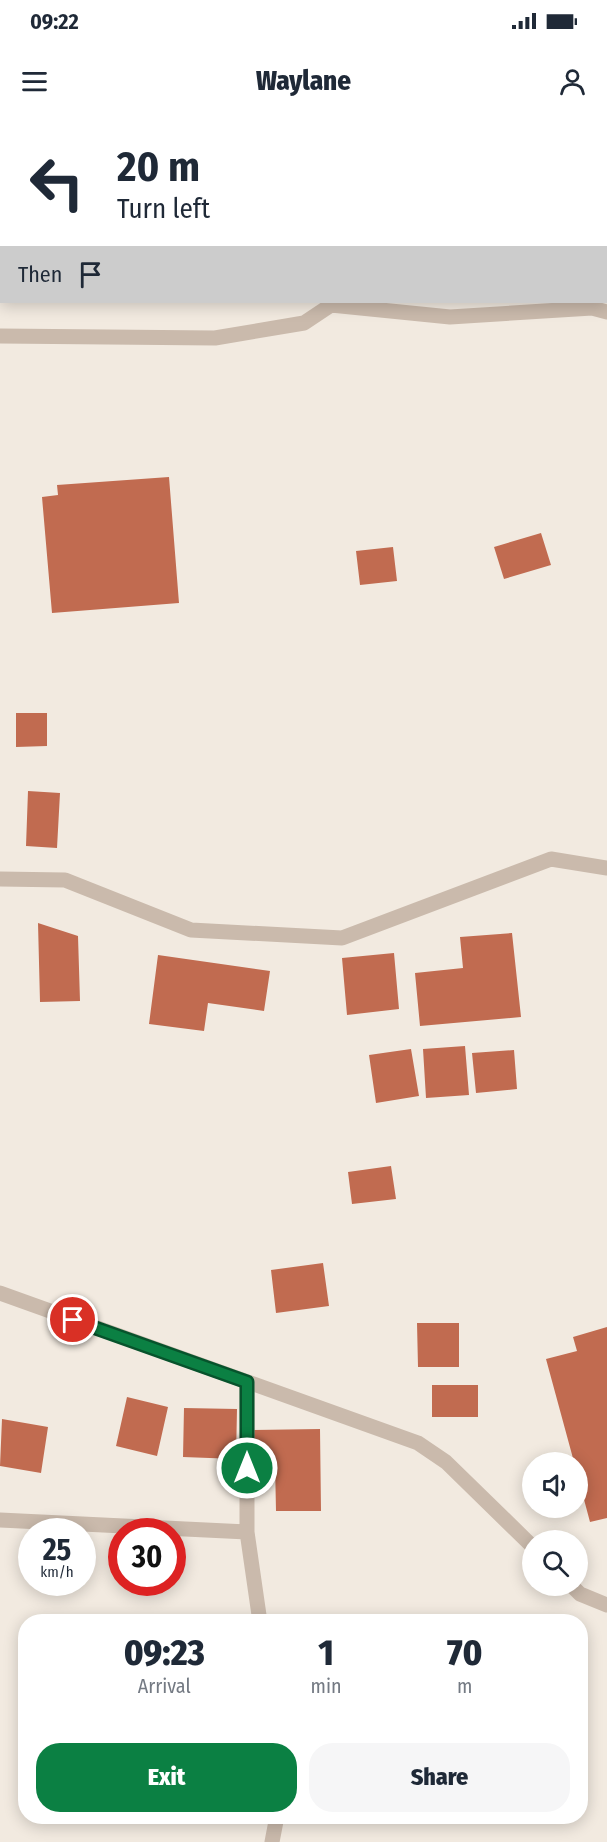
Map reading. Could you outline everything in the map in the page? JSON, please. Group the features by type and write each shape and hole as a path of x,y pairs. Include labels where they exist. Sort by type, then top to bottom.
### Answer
{"street":[{"path":"0,336 215,338 304,323 331,303 450,317 591,308 607,312"},
{"path":"0,879 65,880 191,930 342,938 551,859 607,868"},
{"path":"0,1293 418,1443 446,1462 522,1536"},
{"path":"247,1382 247,1532 259,1614"},
{"path":"0,1520 247,1532"},
{"path":"585,1596 607,1605"},
{"path":"272,1842 276,1824"}],"building":[{"path":"169,477 179,603 52,613 42,497 58,495 57,485"},
{"path":"541,533 551,565 504,579 494,547"},
{"path":"393,547 397,581 360,585 356,551"},
{"path":"16,713 47,713 47,746 16,747"},
{"path":"28,791 60,793 57,848 26,846"},
{"path":"38,923 78,936 80,1001 40,1002"},
{"path":"512,933 521,1017 420,1026 415,973 463,968 460,937"},
{"path":"394,953 399,1009 347,1015 342,958"},
{"path":"158,955 270,971 264,1011 208,1003 204,1031 149,1024"},
{"path":"465,1046 469,1095 426,1098 423,1049"},
{"path":"411,1049 419,1096 376,1103 369,1055"},
{"path":"514,1050 517,1089 476,1093 472,1053"},
{"path":"391,1166 396,1199 352,1204 348,1172"},
{"path":"323,1263 329,1306 276,1313 271,1270"},
{"path":"417,1323 459,1323 459,1367 418,1367"},
{"path":"607,1327 607,1518 590,1522 588,1452 571,1452 546,1359 577,1351 573,1337"},
{"path":"432,1385 478,1385 478,1417 432,1417"},
{"path":"127,1397 168,1407 157,1456 116,1446"},
{"path":"184,1408 237,1409 236,1459 183,1457"},
{"path":"2,1419 48,1427 41,1473 0,1466"},
{"path":"320,1429 321,1511 276,1511 275,1463 252,1463 252,1430"}],"route":[{"path":"73,1320 247,1382 247,1468"}]}
